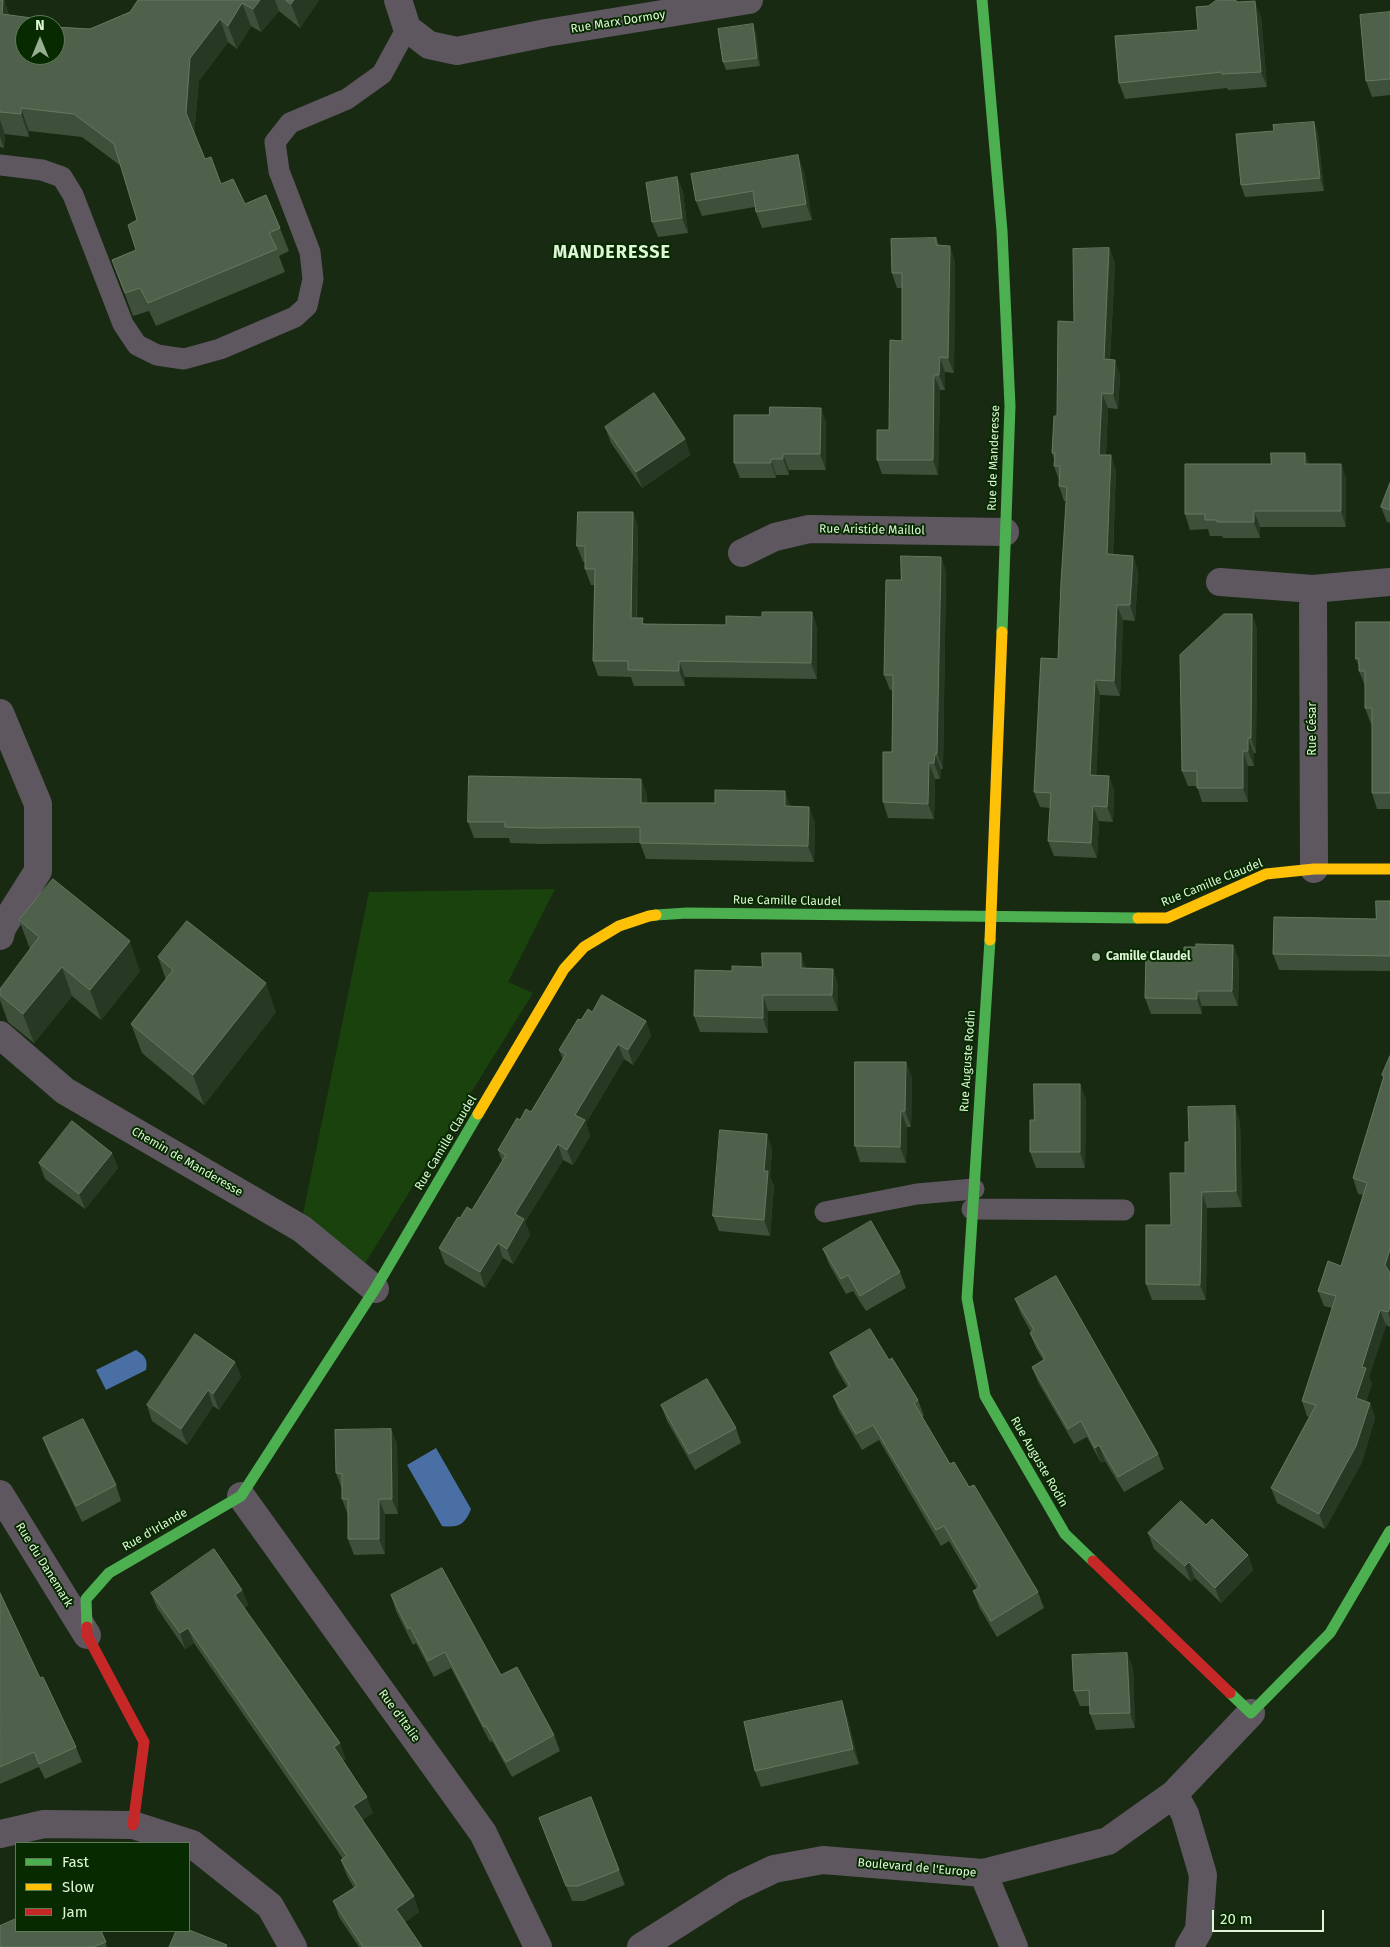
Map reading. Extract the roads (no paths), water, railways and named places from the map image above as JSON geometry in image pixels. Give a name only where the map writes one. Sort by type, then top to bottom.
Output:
[{"type":"street","points":[[398,0],[407,28]]},
{"type":"street","name":"Rue Marx Dormoy","points":[[407,28],[429,45],[457,51],[546,33],[749,0]]},
{"type":"street","name":"Rue de Manderesse","points":[[982,0],[1002,231],[1010,396],[991,917]]},
{"type":"street","name":"Rue Aristide Maillol","points":[[742,553],[774,537],[809,529],[1006,532]]},
{"type":"street","points":[[1220,582],[1313,589],[1390,582]]},
{"type":"street","name":"Rue César","points":[[1313,589],[1314,869]]},
{"type":"street","points":[[0,714],[38,804],[38,871],[2,928],[0,936]]},
{"type":"street","name":"Rue Camille Claudel","points":[[375,1289],[564,970],[584,947],[619,926],[649,916],[687,913],[1167,918],[1266,874],[1314,869],[1390,869]]},
{"type":"street","name":"Rue Auguste Rodin","points":[[991,917],[967,1298],[985,1396],[1065,1534],[1251,1713]]},
{"type":"street","name":"Chemin de Manderesse","points":[[0,1035],[65,1091],[302,1229],[375,1289]]},
{"type":"street","name":"Rue d'Irlande","points":[[133,1825],[144,1742],[87,1635],[86,1599],[109,1573],[241,1496],[375,1289]]},
{"type":"street","name":"Rue du Danemark","points":[[0,1494],[87,1635]]},
{"type":"street","name":"Rue d'Italie","points":[[241,1496],[482,1833],[538,1947]]},
{"type":"street","points":[[1251,1713],[1330,1633],[1390,1531]]},
{"type":"street","name":"Boulevard de l'Europe","points":[[641,1947],[734,1888],[774,1869],[823,1860],[983,1873],[1108,1841],[1174,1794],[1251,1713]]},
{"type":"street","points":[[1174,1794],[1186,1814],[1203,1875],[1199,1930],[1189,1947]]},
{"type":"street","points":[[0,1834],[44,1824],[133,1825],[186,1842]]},
{"type":"street","points":[[190,1843],[270,1906],[293,1947]]},
{"type":"street","points":[[983,1873],[1014,1947]]},
{"type":"lane","points":[[0,166],[42,170],[62,177],[73,195],[123,324],[137,346],[158,355],[184,358],[220,349],[295,317],[307,306],[313,279],[310,252],[280,171],[275,142],[290,123],[348,99],[382,74],[407,28]]},
{"type":"lane","points":[[825,1212],[918,1194],[1124,1210]]},
{"type":"water","points":[[136,1350],[145,1358],[147,1363],[146,1370],[106,1390],[96,1370]]},
{"type":"water","points":[[436,1448],[471,1509],[466,1519],[457,1526],[442,1526],[407,1465]]},
{"type":"place","name":"Camille Claudel","points":[[1096,957]]},
{"type":"district","name":"MANDERESSE","points":[[612,253]]}]
